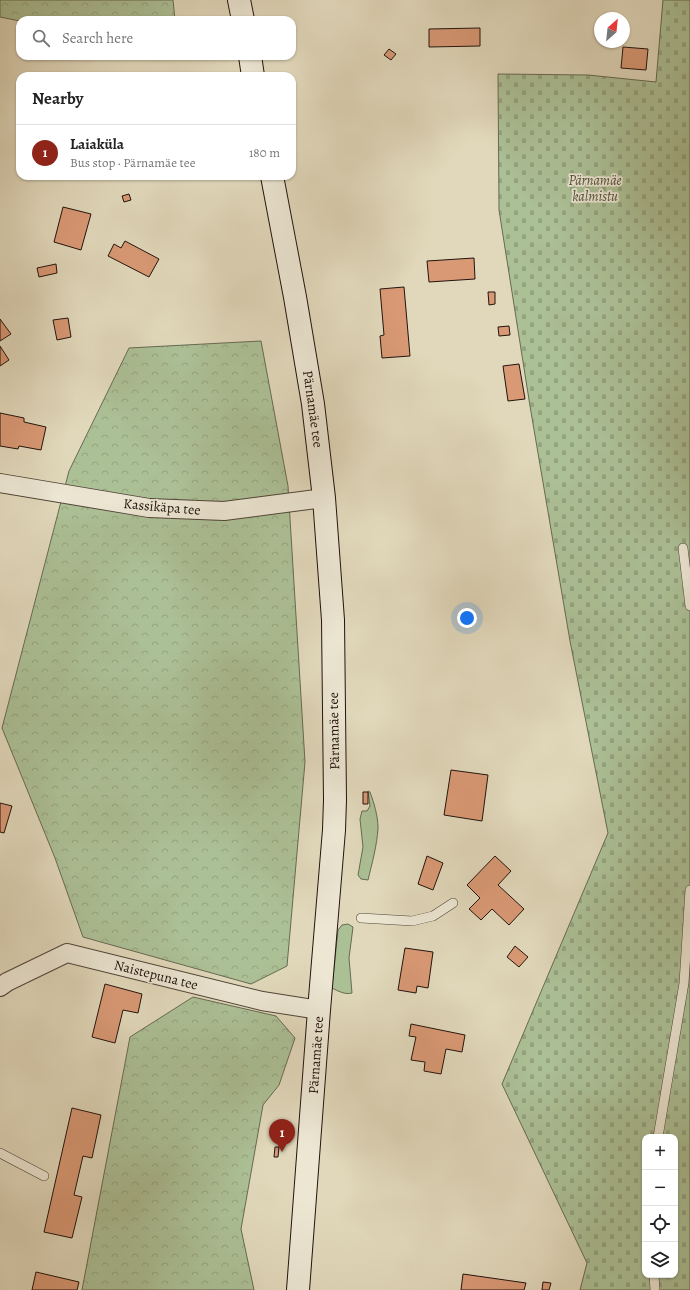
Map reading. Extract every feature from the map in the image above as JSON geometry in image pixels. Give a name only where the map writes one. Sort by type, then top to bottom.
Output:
[{"type":"main road","points":[[239,0],[242,16]]},
{"type":"main road","points":[[251,60],[252,72]]},
{"type":"main road","name":"Pärnamäe tee","points":[[273,180],[295,297],[313,404],[324,498],[333,620],[335,800],[330,889],[319,1010],[298,1290]]},
{"type":"street","name":"Kassikäpa tee","points":[[0,483],[149,508],[224,511],[324,498]]},
{"type":"street","name":"Naistepuna tee","points":[[0,987],[7,982],[67,953],[262,1001],[319,1010]]},
{"type":"lane","points":[[683,548],[690,606]]},
{"type":"lane","points":[[659,1134],[684,983],[690,890]]},
{"type":"lane","points":[[361,918],[412,921],[433,916],[453,903]]},
{"type":"lane","points":[[0,1153],[44,1176]]},
{"type":"lane","points":[[654,1278],[654,1290]]},
{"type":"green space","points":[[0,0],[173,0],[175,16],[16,16],[16,20],[0,17]]},
{"type":"green space","name":"Pärnamäe kalmistu","points":[[663,0],[690,0],[690,1290],[580,1290],[587,1263],[502,1084],[608,833],[570,641],[530,406],[499,210],[498,74],[588,75],[656,82]]},
{"type":"green space","points":[[261,341],[288,486],[305,762],[287,966],[251,984],[83,937],[55,858],[2,728],[69,471],[129,348]]},
{"type":"green space","points":[[368,791],[370,792],[374,805],[378,828],[368,880],[361,879],[358,875],[363,847],[360,819],[362,811],[367,811],[370,806]]},
{"type":"green space","points":[[348,924],[353,927],[349,958],[352,993],[342,992],[332,988],[338,930],[342,925]]},
{"type":"green space","points":[[193,997],[276,1016],[295,1038],[279,1085],[263,1105],[241,1229],[254,1290],[82,1290],[130,1037]]},
{"type":"building","points":[[480,28],[480,46],[429,47],[429,29]]},
{"type":"building","points":[[623,48],[648,49],[646,70],[621,68]]},
{"type":"building","points":[[389,49],[396,54],[391,60],[384,55]]},
{"type":"building","points":[[129,194],[131,200],[124,202],[122,196]]},
{"type":"building","points":[[63,207],[91,214],[81,250],[54,242]]},
{"type":"building","points":[[125,241],[159,259],[149,277],[108,256],[114,244],[121,248]]},
{"type":"building","points":[[474,258],[475,279],[429,282],[427,261]]},
{"type":"building","points":[[56,264],[57,273],[39,277],[37,268]]},
{"type":"building","points":[[404,287],[410,356],[382,358],[380,336],[384,335],[380,289]]},
{"type":"building","points":[[488,292],[495,292],[495,304],[489,305]]},
{"type":"building","points":[[68,318],[71,337],[57,340],[53,320]]},
{"type":"building","points":[[0,319],[11,334],[0,341]]},
{"type":"building","points":[[509,326],[510,335],[499,336],[498,327]]},
{"type":"building","points":[[0,346],[9,360],[0,366]]},
{"type":"building","points":[[519,364],[525,399],[508,401],[503,366]]},
{"type":"building","points":[[0,413],[24,418],[24,422],[46,427],[41,450],[19,446],[18,449],[0,446]]},
{"type":"building","points":[[451,770],[488,775],[482,821],[444,815]]},
{"type":"building","points":[[363,792],[368,792],[368,804],[363,804]]},
{"type":"building","points":[[0,803],[12,806],[4,833],[0,832]]},
{"type":"building","points":[[427,856],[443,863],[433,890],[418,884]]},
{"type":"building","points":[[495,856],[511,871],[498,885],[524,909],[509,925],[492,909],[481,920],[469,909],[480,898],[467,885]]},
{"type":"building","points":[[515,946],[528,957],[519,967],[507,957]]},
{"type":"building","points":[[405,948],[433,952],[428,988],[417,986],[416,993],[398,990]]},
{"type":"building","points":[[105,984],[142,994],[138,1013],[123,1010],[115,1043],[92,1037]]},
{"type":"building","points":[[411,1024],[465,1035],[462,1052],[446,1049],[441,1074],[424,1071],[425,1062],[411,1060],[416,1037],[409,1036]]},
{"type":"building","points":[[72,1108],[101,1115],[92,1158],[83,1156],[74,1195],[82,1197],[72,1238],[44,1232]]},
{"type":"building","points":[[275,1147],[279,1147],[278,1157],[274,1157]]},
{"type":"building","points":[[36,1272],[79,1282],[77,1290],[32,1290]]},
{"type":"building","points":[[463,1274],[526,1283],[524,1290],[461,1290]]},
{"type":"building","points":[[543,1282],[551,1283],[549,1290],[542,1290]]},
{"type":"place","name":"Laiaküla","points":[[282,1152]]}]
